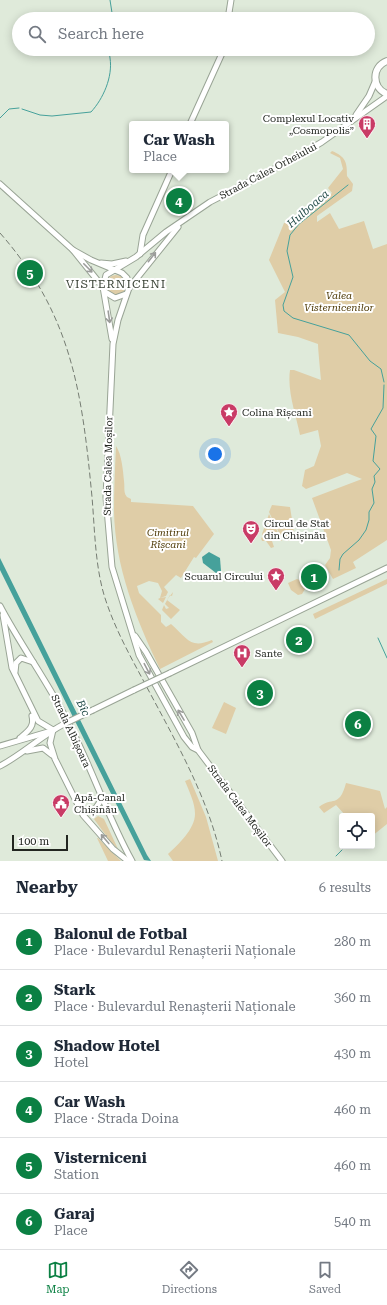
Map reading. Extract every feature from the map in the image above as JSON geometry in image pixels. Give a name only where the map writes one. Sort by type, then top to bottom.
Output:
[{"type":"highway","points":[[387,62],[377,68],[375,82],[387,95]]},
{"type":"main road","points":[[229,12],[231,0]]},
{"type":"main road","points":[[191,121],[221,56]]},
{"type":"main road","name":"Strada Calea Orheiului","points":[[353,119],[367,99],[375,82]]},
{"type":"main road","name":"Strada Calea Orheiului","points":[[115,270],[140,254],[217,198],[322,142],[387,95]]},
{"type":"main road","points":[[140,254],[143,235],[171,173]]},
{"type":"main road","points":[[0,184],[73,250],[104,289],[107,295],[115,298],[127,291]]},
{"type":"main road","name":"Strada Calea Orheiului","points":[[127,291],[156,252],[182,222]]},
{"type":"main road","points":[[73,250],[115,270],[127,278],[127,291],[118,320],[113,344]]},
{"type":"main road","points":[[96,262],[112,264],[131,260]]},
{"type":"main road","points":[[113,344],[104,289],[106,275],[115,270]]},
{"type":"main road","name":"Strada Calea Moșilor","points":[[113,344],[108,443],[107,513],[112,567],[122,604],[133,633],[139,655],[184,737],[192,747],[198,750]]},
{"type":"main road","points":[[0,746],[52,730],[387,568]]},
{"type":"main road","points":[[1,608],[14,673],[32,711],[40,723],[52,730]]},
{"type":"main road","name":"Strada Albișoara","points":[[1,608],[54,695],[75,734],[101,800],[132,861]]},
{"type":"main road","name":"Strada Calea Moșilor","points":[[133,633],[146,652],[192,733],[198,750],[282,861]]},
{"type":"main road","points":[[14,673],[17,660],[25,658],[33,662]]},
{"type":"main road","points":[[19,739],[32,726],[34,721],[32,711]]},
{"type":"main road","points":[[0,766],[15,758],[52,730]]},
{"type":"main road","points":[[52,730],[50,743],[55,759],[83,815],[114,849],[128,861]]},
{"type":"main road","points":[[184,737],[192,733]]},
{"type":"main road","points":[[25,751],[44,749],[55,759]]},
{"type":"main road","points":[[78,806],[87,811],[94,811],[101,800]]},
{"type":"green space","name":"Valea Visternicenilor","points":[[332,151],[340,155],[345,160],[347,176],[353,184],[352,191],[317,216],[317,222],[330,213],[339,229],[364,221],[373,249],[387,244],[387,540],[353,562],[356,568],[333,579],[325,565],[330,558],[331,550],[312,498],[362,479],[347,473],[306,489],[302,486],[305,470],[314,466],[321,446],[318,430],[300,435],[291,395],[289,378],[290,370],[294,370],[321,380],[318,344],[298,337],[278,333],[275,300],[285,292],[269,260],[284,223],[294,223],[332,193],[328,188],[343,169],[340,158],[330,153]]},
{"type":"green space","points":[[116,275],[123,278],[126,285],[123,292],[116,295],[109,292],[106,285],[109,278]]},
{"type":"green space","name":"Cimitirul Rîșcani","points":[[116,446],[122,463],[125,493],[127,497],[131,499],[131,502],[193,506],[214,534],[196,558],[194,557],[181,578],[176,575],[164,587],[168,592],[166,596],[160,598],[162,591],[158,583],[149,581],[137,586],[139,593],[161,615],[161,622],[166,627],[171,624],[186,638],[194,643],[205,643],[212,640],[213,642],[160,669],[135,612],[128,592],[118,552],[114,511]]},
{"type":"green space","points":[[272,505],[290,507],[294,532],[289,541],[281,537],[269,512]]},
{"type":"green space","points":[[269,514],[282,541],[272,541],[274,547],[271,548],[266,541],[262,541],[261,538],[263,537],[262,534]]},
{"type":"green space","points":[[297,579],[302,581],[305,589],[302,594],[298,595],[291,590],[288,583]]},
{"type":"green space","points":[[387,579],[387,584],[315,619],[313,614]]},
{"type":"green space","points":[[166,597],[163,603],[158,599]]},
{"type":"green space","points":[[167,600],[180,610],[171,619],[162,610],[164,605],[166,609],[169,608],[165,604]]},
{"type":"green space","points":[[224,702],[236,708],[226,734],[212,728]]},
{"type":"green space","points":[[190,779],[206,817],[218,861],[173,861],[168,854],[189,831],[194,820],[195,814],[192,797],[185,781]]},
{"type":"green space","points":[[346,783],[380,791],[385,809],[387,807],[387,824],[375,834],[375,813],[343,813],[336,805],[324,813],[319,807],[338,799]]},
{"type":"green space","points":[[98,816],[104,819],[118,849],[110,841],[94,819]]},
{"type":"green space","points":[[98,838],[121,861],[108,861]]},
{"type":"water","points":[[209,552],[220,558],[221,571],[216,573],[203,563],[202,557]]},
{"type":"water","points":[[0,558],[151,861],[144,860],[0,570]]},
{"type":"waterway","points":[[110,0],[112,12]]},
{"type":"waterway","points":[[22,109],[40,115],[52,116],[91,112],[99,101],[106,87],[111,65],[110,56]]},
{"type":"waterway","points":[[0,118],[9,109],[19,108]]},
{"type":"waterway","name":"Hulboaca","points":[[348,185],[299,224],[290,235],[287,251],[293,277],[283,305],[284,311],[293,318],[349,335],[370,361],[381,369],[384,382]]},
{"type":"waterway","name":"Hulboaca","points":[[339,570],[340,559],[343,554],[359,540],[366,530],[369,520],[369,512],[374,503],[372,489],[375,482],[374,476],[380,469],[373,461],[376,436],[371,429],[383,408],[384,385]]},
{"type":"waterway","name":"Hulboaca","points":[[378,638],[387,658]]},
{"type":"waterway","name":"Hulboaca","points":[[336,856],[342,850]]},
{"type":"railway","points":[[0,233],[24,264],[43,294],[58,325],[69,356],[84,423],[96,551],[103,591],[123,642],[177,744],[199,790],[216,837],[222,861]]},
{"type":"place","name":"Complexul Locativ „Cosmopolis”","points":[[367,139]]},
{"type":"place","name":"Car Wash","points":[[179,201]]},
{"type":"place","name":"Visterniceni","points":[[30,273]]},
{"type":"place","name":"Colina Rîșcani","points":[[229,427]]},
{"type":"place","name":"Circul de Stat din Chișinău","points":[[251,544]]},
{"type":"place","name":"Balonul de Fotbal","points":[[314,577]]},
{"type":"place","name":"Scuarul Circului","points":[[276,591]]},
{"type":"place","name":"Stark","points":[[299,640]]},
{"type":"place","name":"Sante","points":[[242,668]]},
{"type":"place","name":"Shadow Hotel","points":[[260,693]]},
{"type":"place","name":"Garaj","points":[[358,724]]},
{"type":"place","name":"Apă-Canal Chișinău","points":[[61,818]]},
{"type":"district","name":"VISTERNICENI","points":[[116,284]]},
{"type":"water label","name":"Bîc","points":[[83,708]]}]
